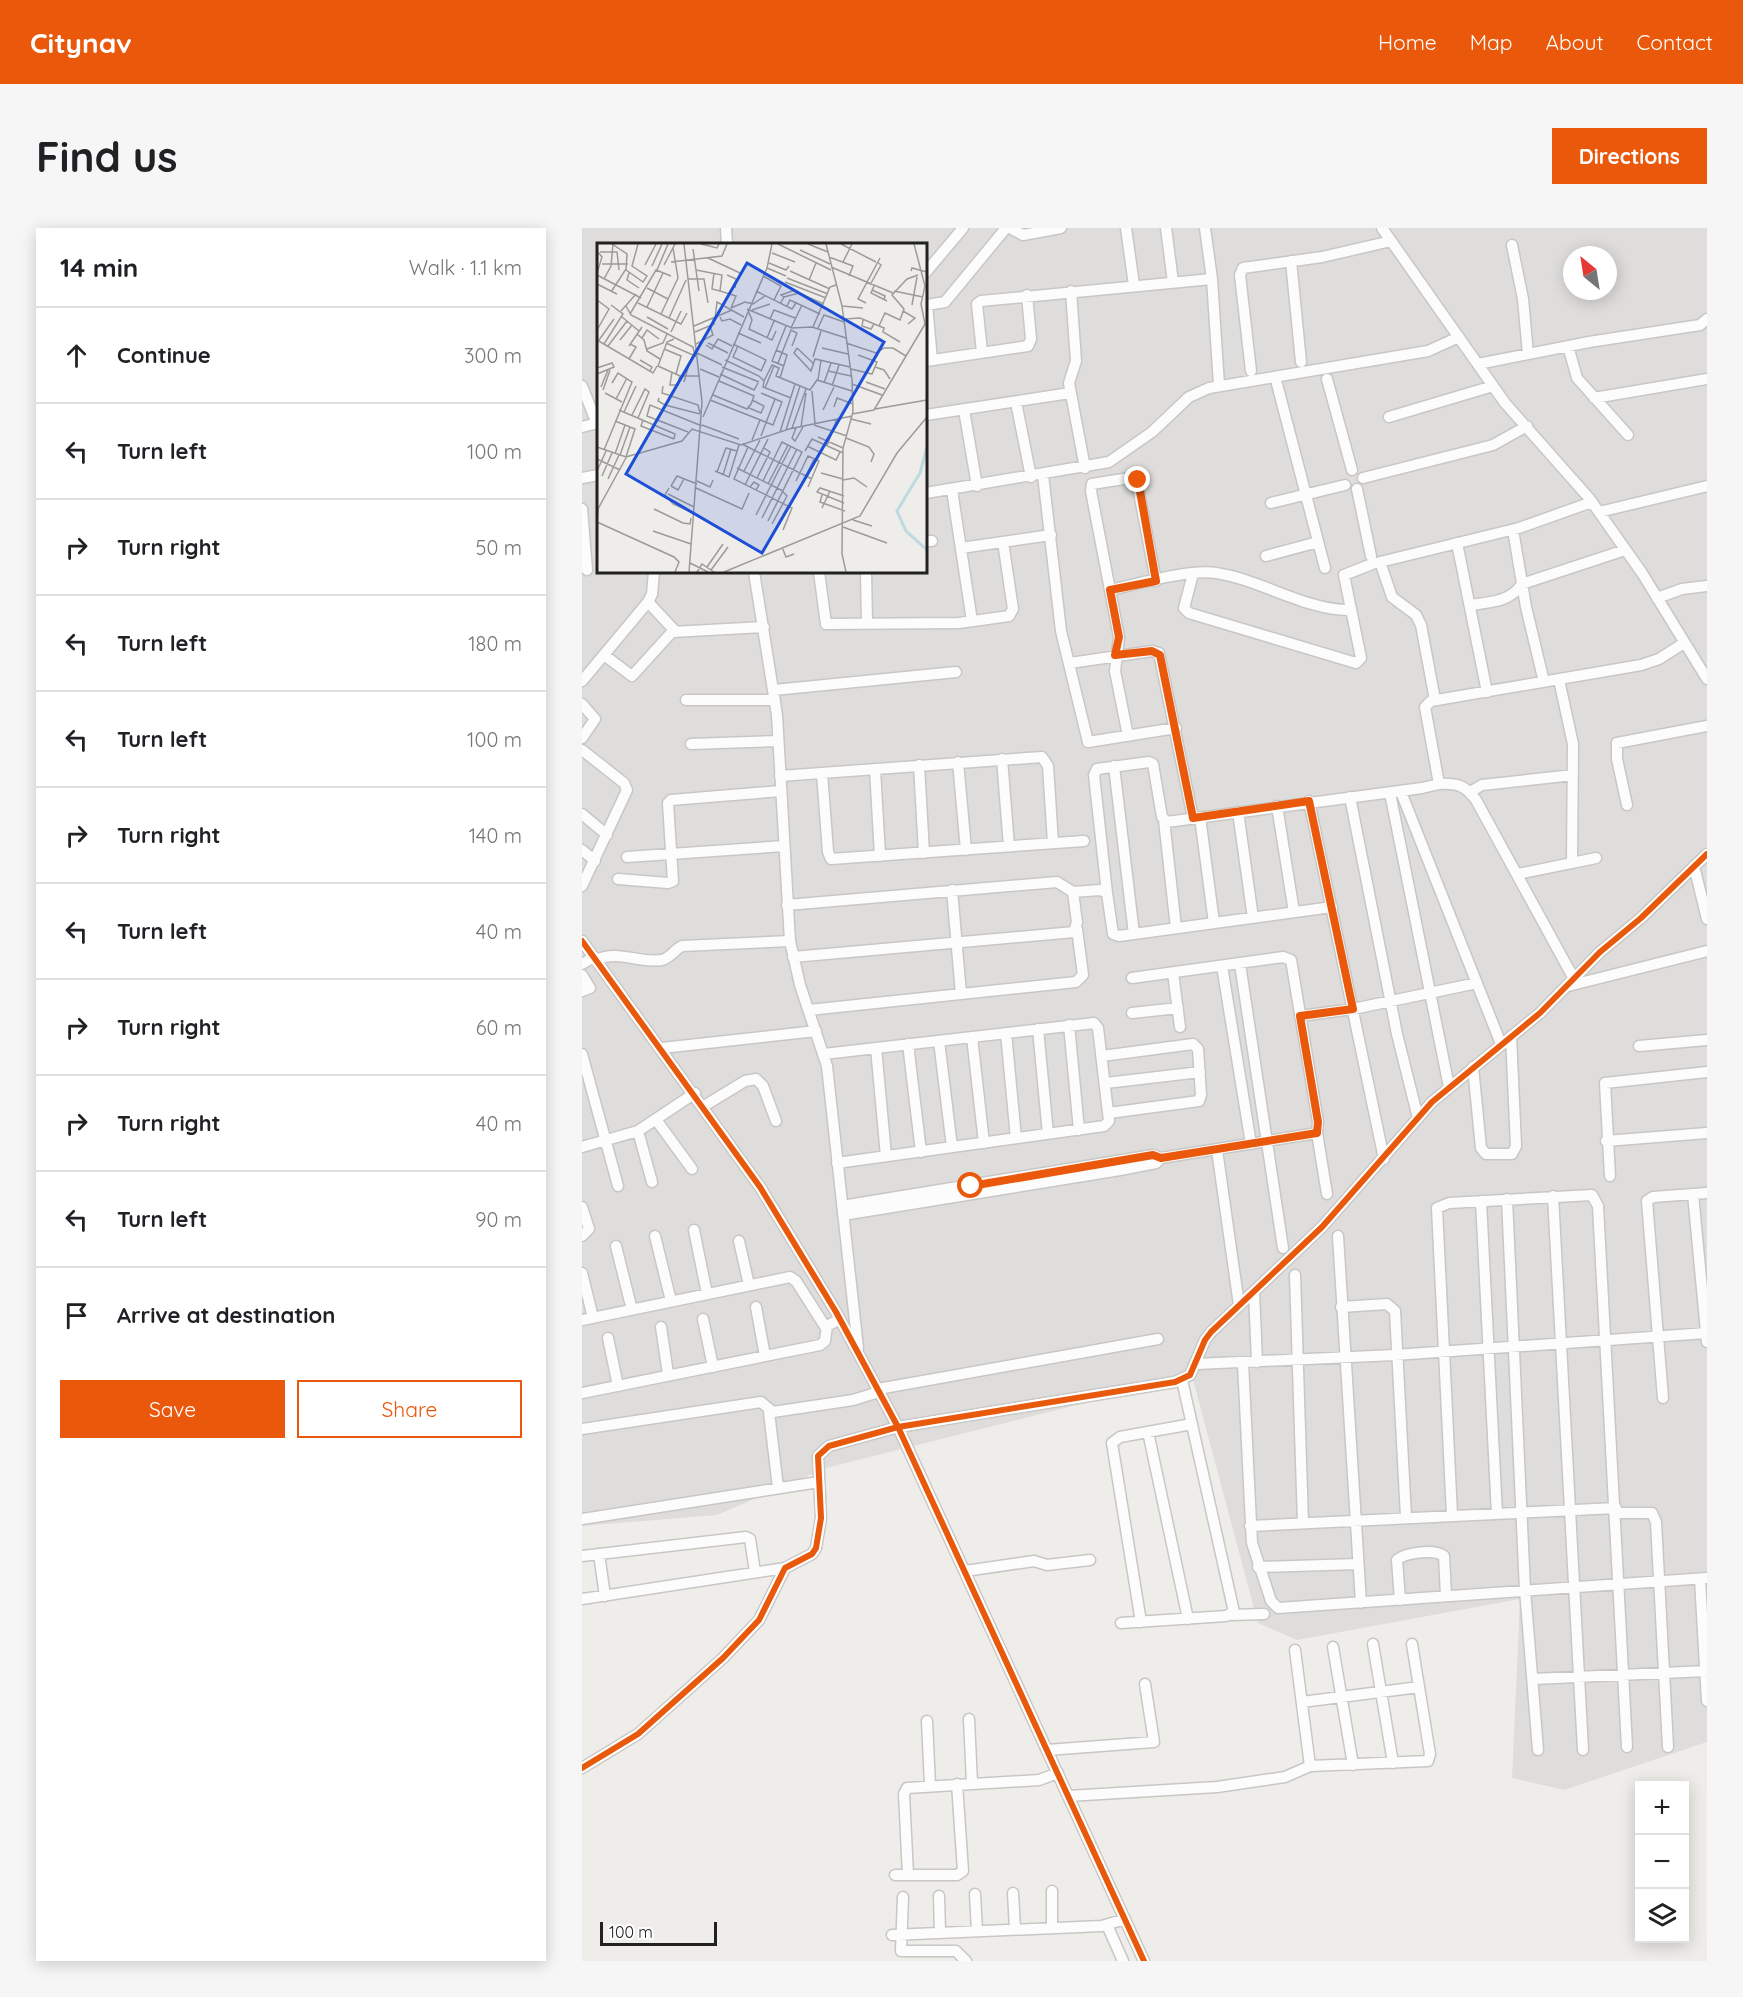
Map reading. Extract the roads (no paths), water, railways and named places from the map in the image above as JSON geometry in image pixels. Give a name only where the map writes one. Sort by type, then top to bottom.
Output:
[{"type":"street","points":[[726,228],[727,243]]},
{"type":"street","points":[[927,271],[963,228]]},
{"type":"street","points":[[927,305],[941,304],[948,300],[1008,228],[1023,235],[1061,228]]},
{"type":"street","points":[[1126,228],[1134,285]]},
{"type":"street","points":[[1166,228],[1173,282]]},
{"type":"street","points":[[1205,228],[1212,279],[1219,385]]},
{"type":"street","points":[[1382,228],[1493,386],[1592,502],[1657,598],[1707,679]]},
{"type":"street","points":[[1251,371],[1240,271],[1247,267],[1322,257],[1391,241]]},
{"type":"street","points":[[1512,245],[1523,299],[1528,354]]},
{"type":"street","points":[[1291,261],[1301,362]]},
{"type":"street","points":[[982,352],[978,302],[1027,295],[1212,279]]},
{"type":"street","points":[[1071,291],[1076,361],[1070,378],[1070,393],[1085,468]]},
{"type":"street","points":[[927,324],[929,361],[1028,346],[1031,339],[1027,295]]},
{"type":"street","points":[[1478,364],[1568,346],[1700,325],[1707,319]]},
{"type":"street","points":[[927,493],[1104,463],[1152,432],[1189,397],[1219,385],[1428,351],[1459,337]]},
{"type":"street","points":[[1568,346],[1577,378],[1628,435]]},
{"type":"street","points":[[1327,379],[1352,470]]},
{"type":"street","points":[[1594,398],[1707,379]]},
{"type":"street","points":[[1277,384],[1325,568]]},
{"type":"street","points":[[582,386],[597,422]]},
{"type":"street","points":[[1389,417],[1493,386]]},
{"type":"street","points":[[927,415],[1070,393]]},
{"type":"street","points":[[1016,402],[1031,477]]},
{"type":"street","points":[[964,410],[977,486]]},
{"type":"street","points":[[582,427],[597,424]]},
{"type":"street","points":[[1435,700],[1421,625],[1416,615],[1392,597],[1376,559],[1357,489],[1363,478],[1493,445],[1527,426]]},
{"type":"street","points":[[1104,463],[1107,481]]},
{"type":"street","points":[[1357,489],[1350,489],[1345,485],[1344,476],[1352,470],[1358,471],[1363,478]]},
{"type":"street","points":[[582,478],[597,475]]},
{"type":"street","points":[[1042,475],[1051,535],[1058,609],[1088,742],[1176,728]]},
{"type":"street","points":[[1128,736],[1115,671],[1115,655],[1119,637],[1092,484],[1134,476],[1138,480],[1156,581]]},
{"type":"street","points":[[1271,502],[1345,485]]},
{"type":"street","points":[[1599,512],[1707,486]]},
{"type":"street","points":[[952,490],[972,621]]},
{"type":"street","points":[[1193,574],[1184,608],[1189,614],[1356,663],[1361,658],[1343,576],[1376,559],[1513,530],[1592,502]]},
{"type":"street","points":[[582,509],[584,570]]},
{"type":"street","points":[[1513,530],[1522,584],[1545,682]]},
{"type":"street","points":[[961,548],[1051,535]]},
{"type":"street","points":[[819,573],[826,624],[972,621],[1009,616],[1013,613],[1003,542]]},
{"type":"street","points":[[1266,556],[1318,542]]},
{"type":"street","points":[[1457,543],[1487,692]]},
{"type":"street","points":[[1470,605],[1507,599],[1516,593],[1522,584],[1625,550]]},
{"type":"street","points":[[1110,590],[1215,572],[1329,608],[1350,610]]},
{"type":"street","points":[[582,681],[648,602],[652,594],[654,573]]},
{"type":"street","points":[[754,573],[775,695],[790,941],[808,1010],[824,1054],[859,1353],[890,1429],[965,1571],[1047,1750],[1052,1776],[1068,1796],[1116,1922],[1123,1961]]},
{"type":"street","points":[[866,573],[867,623]]},
{"type":"street","points":[[1657,598],[1682,589],[1707,586]]},
{"type":"street","points":[[648,602],[676,632]]},
{"type":"street","points":[[604,655],[632,676],[669,634],[764,627]]},
{"type":"street","points":[[1439,784],[1425,707],[1435,700],[1641,666],[1659,659],[1684,643]]},
{"type":"street","points":[[1071,663],[1115,655],[1152,651],[1159,653],[1196,818],[1214,923]]},
{"type":"street","points":[[686,700],[775,695],[956,672]]},
{"type":"street","points":[[1559,680],[1573,744],[1572,863]]},
{"type":"street","points":[[582,704],[595,719],[582,738]]},
{"type":"street","points":[[1627,805],[1617,759],[1617,743],[1707,726]]},
{"type":"street","points":[[691,744],[778,741]]},
{"type":"street","points":[[582,750],[627,786],[608,835],[582,886]]},
{"type":"street","points":[[780,776],[1036,756],[1046,760],[1053,843]]},
{"type":"street","points":[[1002,759],[1009,846]]},
{"type":"street","points":[[958,762],[966,850]]},
{"type":"street","points":[[1176,928],[1164,820],[1153,764],[1149,762],[1097,769],[1094,775],[1113,934],[1119,936],[1332,907]]},
{"type":"street","points":[[919,765],[924,853]]},
{"type":"street","points":[[1114,766],[1134,934]]},
{"type":"street","points":[[875,769],[880,856]]},
{"type":"street","points":[[822,773],[828,852],[831,859],[1084,840]]},
{"type":"street","points":[[1470,792],[1482,785],[1573,775]]},
{"type":"street","points":[[1164,820],[1196,818],[1309,801],[1395,793],[1439,784],[1457,783],[1470,792],[1518,874],[1571,982]]},
{"type":"street","points":[[618,879],[671,883],[673,854],[668,804],[670,800],[781,791]]},
{"type":"street","points":[[1395,793],[1501,1044]]},
{"type":"street","points":[[1395,793],[1449,1087]]},
{"type":"street","points":[[1350,797],[1391,1000],[1418,1118]]},
{"type":"street","points":[[1309,801],[1384,1159]]},
{"type":"street","points":[[1277,806],[1293,912]]},
{"type":"street","points":[[1238,812],[1253,918]]},
{"type":"street","points":[[582,814],[608,835]]},
{"type":"street","points":[[627,857],[784,846]]},
{"type":"street","points":[[582,850],[595,861]]},
{"type":"street","points":[[582,1599],[785,1568],[812,1554],[816,1548],[821,1518],[817,1463],[822,1450],[829,1446],[890,1429],[1182,1380],[1190,1375],[1205,1340],[1322,1227],[1418,1118],[1449,1087],[1540,1013],[1600,951],[1641,918],[1707,854]]},
{"type":"street","points":[[1518,874],[1596,858]]},
{"type":"street","points":[[1694,866],[1707,919]]},
{"type":"street","points":[[788,905],[1050,882],[1057,882],[1073,892],[1100,890],[1107,893]]},
{"type":"street","points":[[952,890],[961,994]]},
{"type":"street","points":[[808,1010],[1080,980],[1083,975],[1073,892]]},
{"type":"street","points":[[793,957],[1069,933],[1077,929]]},
{"type":"street","points":[[582,941],[590,960],[662,1048],[690,1097],[704,1106],[784,1221],[833,1321]]},
{"type":"street","points":[[590,960],[610,956],[660,960],[669,957],[682,946],[790,941]]},
{"type":"street","points":[[1571,982],[1707,951]]},
{"type":"street","points":[[1132,978],[1283,957],[1291,960],[1318,1122],[1317,1133],[1327,1194]]},
{"type":"street","points":[[1240,964],[1283,1248]]},
{"type":"street","points":[[1222,966],[1251,1144]]},
{"type":"street","points":[[1173,973],[1180,1027]]},
{"type":"street","points":[[582,975],[590,986],[588,990],[582,991]]},
{"type":"street","points":[[1300,1016],[1353,1009],[1477,983]]},
{"type":"street","points":[[1132,1013],[1178,1008]]},
{"type":"street","points":[[824,1054],[1090,1023],[1097,1025],[1106,1083],[1108,1124],[1079,1130],[837,1163]]},
{"type":"street","points":[[1069,1025],[1079,1130]]},
{"type":"street","points":[[1038,1029],[1048,1134]]},
{"type":"street","points":[[662,1048],[816,1030]]},
{"type":"street","points":[[1006,1033],[1016,1138]]},
{"type":"street","points":[[1473,1067],[1481,1148],[1486,1154],[1512,1155],[1516,1146],[1511,1036]]},
{"type":"street","points":[[972,1037],[984,1143]]},
{"type":"street","points":[[1639,1046],[1707,1040]]},
{"type":"street","points":[[939,1041],[952,1147]]},
{"type":"street","points":[[908,1044],[921,1152]]},
{"type":"street","points":[[1102,1056],[1196,1044],[1200,1072],[1202,1095],[1199,1101],[1109,1113]]},
{"type":"street","points":[[876,1048],[886,1156]]},
{"type":"street","points":[[582,1054],[608,1141],[618,1186]]},
{"type":"street","points":[[1106,1083],[1200,1072]]},
{"type":"street","points":[[1610,1176],[1606,1141],[1605,1083],[1707,1072]]},
{"type":"street","points":[[704,1106],[745,1082],[756,1079],[760,1081],[776,1121]]},
{"type":"street","points":[[582,1147],[638,1131],[657,1121],[690,1097]]},
{"type":"street","points":[[657,1121],[692,1169]]},
{"type":"street","points":[[638,1131],[652,1182]]},
{"type":"street","points":[[843,1211],[1021,1181],[1156,1162],[1161,1158],[1317,1133]]},
{"type":"street","points":[[1606,1141],[1707,1133]]},
{"type":"street","points":[[1217,1150],[1239,1305]]},
{"type":"street","points":[[1663,1398],[1647,1201],[1653,1197],[1707,1193]]},
{"type":"street","points":[[1452,1515],[1437,1208],[1443,1203],[1587,1194],[1596,1199],[1628,1747]]},
{"type":"street","points":[[1693,1194],[1707,1342]]},
{"type":"street","points":[[1553,1196],[1583,1750]]},
{"type":"street","points":[[1507,1199],[1525,1590],[1538,1750]]},
{"type":"street","points":[[1481,1201],[1497,1514]]},
{"type":"street","points":[[582,1207],[589,1228],[582,1236]]},
{"type":"street","points":[[694,1230],[707,1294]]},
{"type":"street","points":[[655,1236],[671,1302]]},
{"type":"street","points":[[1338,1236],[1354,1521],[1361,1603]]},
{"type":"street","points":[[739,1240],[749,1285]]},
{"type":"street","points":[[616,1246],[632,1310]]},
{"type":"street","points":[[582,1273],[587,1319],[784,1278],[793,1279],[833,1321],[859,1353]]},
{"type":"street","points":[[1295,1275],[1303,1523]]},
{"type":"street","points":[[1254,1292],[1257,1362]]},
{"type":"street","points":[[1341,1307],[1391,1305],[1395,1311],[1395,1355],[1406,1517]]},
{"type":"street","points":[[756,1306],[765,1356]]},
{"type":"street","points":[[582,1392],[824,1344],[833,1321],[853,1306]]},
{"type":"street","points":[[703,1319],[713,1366]]},
{"type":"street","points":[[660,1327],[668,1374]]},
{"type":"street","points":[[1196,1364],[1395,1355],[1707,1333]]},
{"type":"street","points":[[608,1338],[618,1386]]},
{"type":"street","points":[[769,1412],[1158,1339]]},
{"type":"street","points":[[1243,1362],[1250,1526],[1258,1567],[1271,1601],[1278,1608],[1703,1578],[1707,1701]]},
{"type":"street","points":[[1182,1380],[1234,1608],[1232,1615]]},
{"type":"street","points":[[582,1429],[760,1402],[769,1412],[778,1488]]},
{"type":"street","points":[[1141,1622],[1112,1443],[1120,1437],[1191,1424]]},
{"type":"street","points":[[1148,1432],[1188,1619]]},
{"type":"street","points":[[582,1519],[819,1482]]},
{"type":"street","points":[[1250,1526],[1569,1510],[1646,1512],[1655,1516],[1668,1747]]},
{"type":"street","points":[[582,1556],[746,1537],[750,1539],[755,1572]]},
{"type":"street","points":[[1400,1600],[1397,1560],[1401,1556],[1426,1553],[1441,1553],[1444,1556],[1446,1596]]},
{"type":"street","points":[[599,1554],[605,1596]]},
{"type":"street","points":[[965,1571],[1034,1561],[1047,1565],[1090,1560]]},
{"type":"street","points":[[1258,1567],[1358,1564]]},
{"type":"street","points":[[582,1768],[638,1734],[723,1658],[759,1620],[785,1568]]},
{"type":"street","points":[[1121,1623],[1264,1614]]},
{"type":"street","points":[[1373,1644],[1393,1763]]},
{"type":"street","points":[[1068,1796],[1217,1787],[1285,1778],[1310,1766],[1428,1761],[1431,1758],[1412,1644]]},
{"type":"street","points":[[1333,1647],[1353,1765]]},
{"type":"street","points":[[1295,1650],[1310,1766]]},
{"type":"street","points":[[1533,1679],[1706,1671]]},
{"type":"street","points":[[1047,1750],[1154,1742],[1155,1736],[1145,1684]]},
{"type":"street","points":[[1302,1702],[1419,1687]]},
{"type":"street","points":[[969,1719],[972,1783]]},
{"type":"street","points":[[927,1720],[930,1785]]},
{"type":"street","points":[[908,1875],[904,1794],[910,1786],[1052,1776]]},
{"type":"street","points":[[895,1875],[957,1875],[963,1870],[957,1784]]},
{"type":"street","points":[[1052,1891],[1052,1928]]},
{"type":"street","points":[[1013,1893],[1015,1929]]},
{"type":"street","points":[[975,1894],[977,1931]]},
{"type":"street","points":[[903,1896],[897,1934],[903,1953],[956,1951],[966,1961]]},
{"type":"street","points":[[939,1896],[940,1933]]},
{"type":"street","points":[[897,1934],[1052,1928],[1116,1922]]},
{"type":"street","points":[[1116,1922],[1144,1961]]}]
